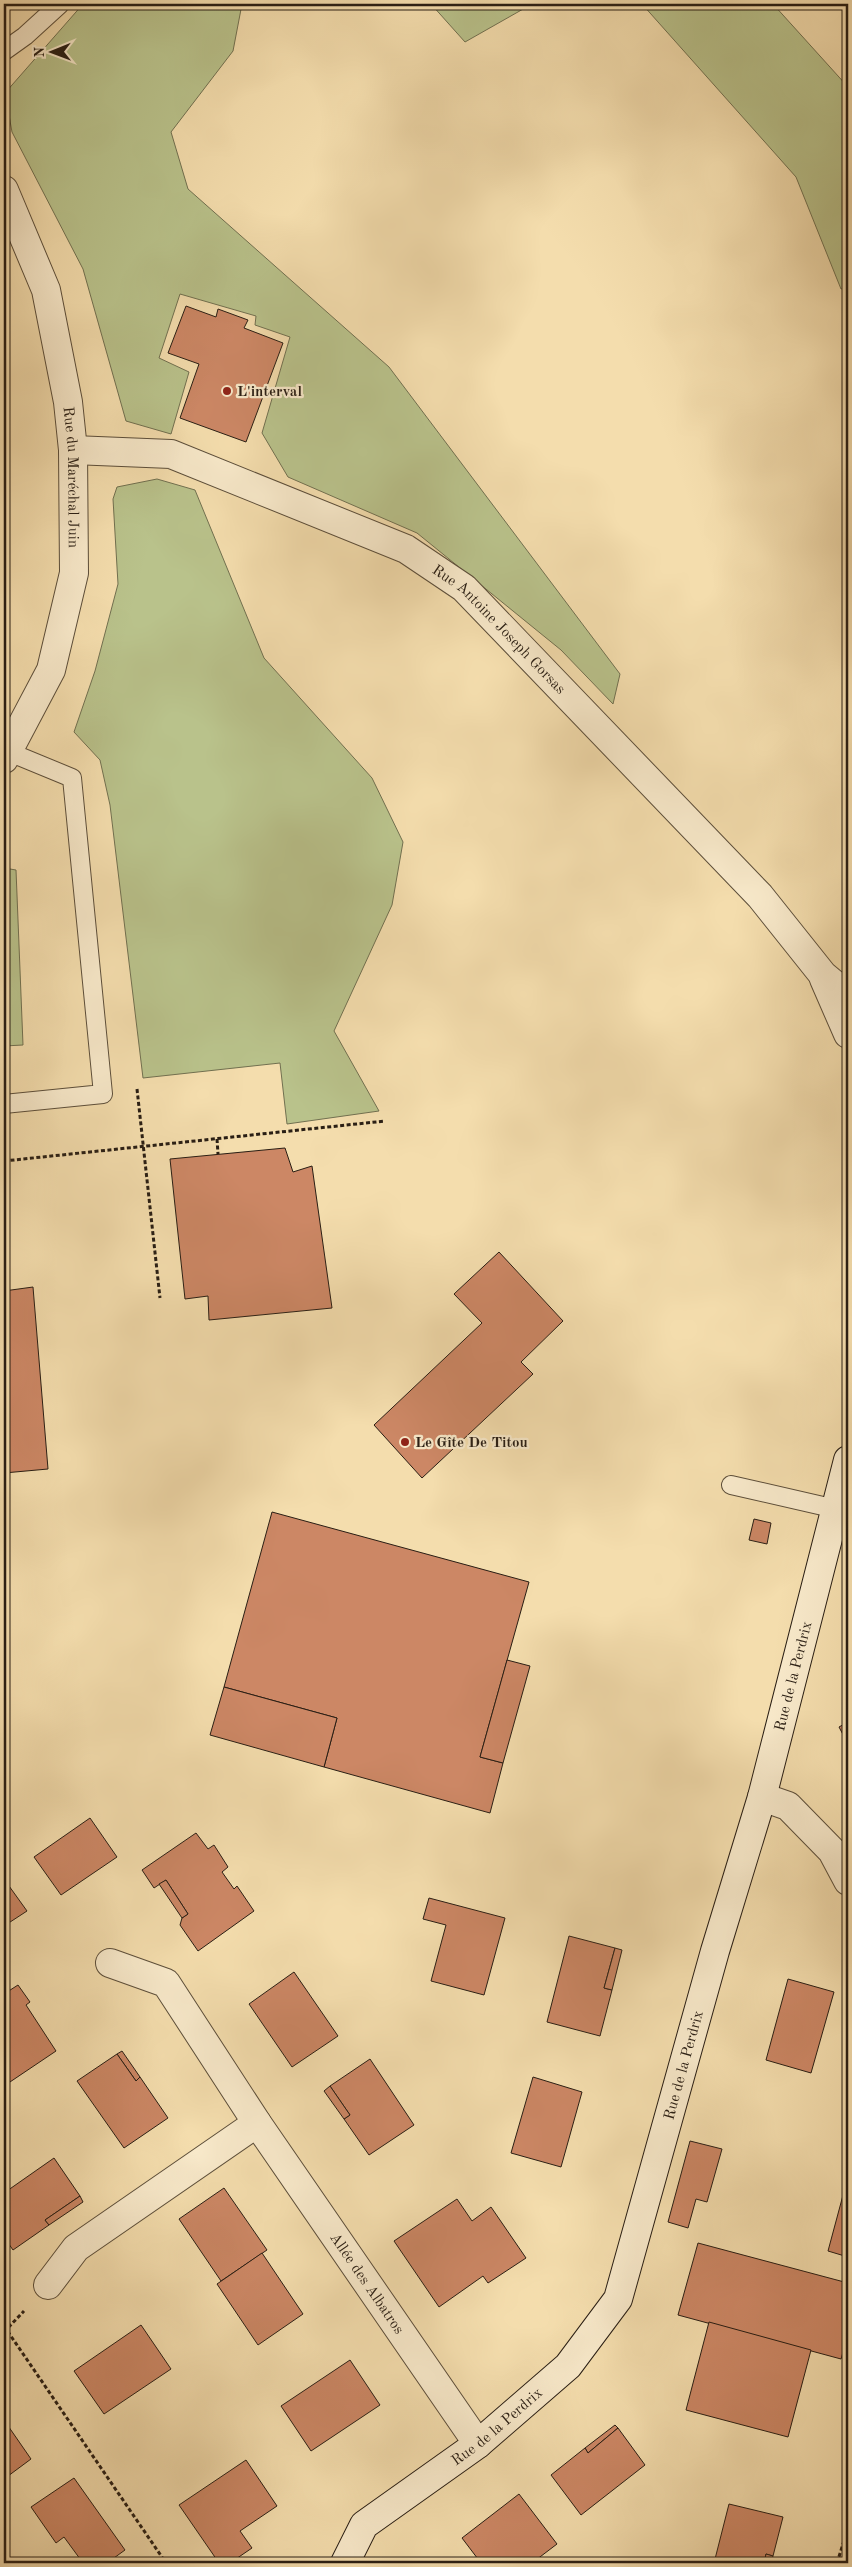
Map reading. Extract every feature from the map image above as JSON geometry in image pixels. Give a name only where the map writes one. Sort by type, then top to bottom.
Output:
[{"type":"street","name":"Rue du Maréchal Juin","points":[[4,190],[46,290],[68,402],[73,450],[74,573],[51,670],[6,756]]},
{"type":"street","name":"Rue Antoine Joseph Gorsas","points":[[73,450],[171,454],[406,549],[464,588],[760,896],[823,975],[848,996]]},
{"type":"street","name":"Rue Antoine Joseph Gorsas","points":[[823,975],[848,1034]]},
{"type":"street","name":"Rue de la Perdrix","points":[[346,2563],[364,2525],[478,2444],[568,2366],[618,2299],[842,1512],[848,1460]]},
{"type":"street","points":[[762,1797],[788,1806],[832,1851],[848,1882]]},
{"type":"street","name":"Allée des Albatros","points":[[110,1963],[166,1983],[257,2123],[478,2444]]},
{"type":"street","points":[[48,2285],[76,2248],[257,2123]]},
{"type":"lane","points":[[4,51],[25,36],[60,4]]},
{"type":"lane","points":[[4,1104],[103,1094],[72,778],[6,756]]},
{"type":"lane","points":[[731,1485],[842,1512]]},
{"type":"path","points":[[137,1089],[160,1298]]},
{"type":"path","points":[[4,1161],[143,1148],[385,1121]]},
{"type":"path","points":[[217,1139],[218,1154]]},
{"type":"path","points":[[4,2326],[166,2563]]},
{"type":"path","points":[[838,2563],[848,2528]]},
{"type":"green space","points":[[83,4],[242,4],[233,51],[171,132],[188,189],[389,367],[620,674],[613,704],[561,650],[417,533],[288,477],[262,433],[290,337],[255,325],[256,316],[180,294],[159,358],[189,372],[171,434],[126,421],[83,269],[12,132],[5,93]]},
{"type":"green space","points":[[431,4],[532,4],[465,42]]},
{"type":"green space","points":[[642,4],[773,4],[848,87],[848,287],[841,289],[796,177]]},
{"type":"green space","points":[[157,479],[195,490],[264,658],[372,778],[403,842],[392,905],[334,1031],[379,1111],[287,1124],[280,1063],[143,1078],[110,805],[100,760],[74,732],[95,671],[118,584],[113,499],[117,487]]},
{"type":"green space","points":[[4,868],[16,870],[23,1045],[4,1046]]},
{"type":"building","name":"L'interval","points":[[186,306],[216,317],[218,309],[248,320],[244,328],[283,343],[246,442],[180,418],[199,364],[168,353]]},
{"type":"building","points":[[285,1148],[293,1172],[312,1166],[332,1308],[209,1320],[208,1296],[185,1299],[170,1159]]},
{"type":"building","points":[[499,1252],[563,1321],[521,1362],[533,1374],[422,1478],[374,1425],[482,1323],[454,1294]]},
{"type":"building","points":[[33,1287],[48,1469],[4,1473],[4,1291]]},
{"type":"building","points":[[272,1512],[529,1582],[480,1757],[503,1763],[490,1813],[324,1767],[337,1718],[224,1687]]},
{"type":"building","points":[[754,1519],[771,1523],[767,1544],[749,1540]]},
{"type":"building","points":[[507,1660],[530,1666],[503,1763],[480,1757]]},
{"type":"building","points":[[224,1687],[337,1718],[324,1767],[210,1735]]},
{"type":"building","points":[[848,1722],[848,1744],[839,1727]]},
{"type":"building","points":[[90,1818],[117,1857],[61,1895],[34,1857]]},
{"type":"building","points":[[196,1833],[208,1849],[214,1845],[228,1867],[222,1872],[234,1889],[237,1886],[254,1911],[198,1951],[180,1925],[182,1918],[188,1914],[166,1880],[154,1888],[142,1870]]},
{"type":"building","points":[[4,1879],[27,1911],[4,1926]]},
{"type":"building","points":[[166,1880],[188,1914],[182,1918],[159,1884]]},
{"type":"building","points":[[429,1898],[505,1918],[484,1995],[431,1981],[446,1925],[423,1919]]},
{"type":"building","points":[[569,1936],[615,1948],[604,1988],[612,1990],[600,2036],[547,2022]]},
{"type":"building","points":[[615,1948],[622,1950],[612,1990],[604,1988]]},
{"type":"building","points":[[294,1972],[338,2036],[292,2067],[249,2004]]},
{"type":"building","points":[[788,1979],[834,1992],[811,2073],[766,2060]]},
{"type":"building","points":[[18,1985],[30,2002],[26,2005],[56,2051],[4,2086],[4,1994]]},
{"type":"building","points":[[122,2051],[140,2077],[136,2081],[117,2054]]},
{"type":"building","points":[[117,2054],[136,2081],[140,2077],[168,2118],[124,2148],[77,2081]]},
{"type":"building","points":[[370,2059],[414,2125],[369,2155],[344,2119],[350,2115],[330,2086]]},
{"type":"building","points":[[533,2077],[582,2092],[561,2167],[511,2153]]},
{"type":"building","points":[[330,2086],[350,2115],[344,2119],[324,2091]]},
{"type":"building","points":[[690,2141],[722,2149],[707,2202],[696,2199],[688,2228],[668,2222]]},
{"type":"building","points":[[54,2158],[80,2196],[45,2220],[49,2225],[13,2250],[4,2237],[4,2193]]},
{"type":"building","points":[[846,2184],[848,2185],[848,2257],[828,2251]]},
{"type":"building","points":[[224,2188],[267,2250],[221,2281],[179,2219]]},
{"type":"building","points":[[80,2196],[83,2202],[49,2225],[45,2220]]},
{"type":"building","points":[[457,2199],[472,2221],[491,2207],[526,2258],[488,2283],[483,2276],[439,2307],[394,2241]]},
{"type":"building","points":[[698,2243],[848,2283],[848,2335],[841,2359],[678,2315]]},
{"type":"building","points":[[262,2253],[303,2314],[258,2345],[217,2284]]},
{"type":"building","points":[[709,2322],[811,2350],[788,2437],[686,2410]]},
{"type":"building","points":[[141,2325],[171,2369],[104,2414],[74,2371]]},
{"type":"building","points":[[350,2360],[380,2405],[311,2451],[281,2406]]},
{"type":"building","points":[[4,2420],[31,2459],[4,2479]]},
{"type":"building","points":[[615,2425],[618,2428],[588,2453],[585,2448]]},
{"type":"building","points":[[618,2428],[645,2465],[581,2515],[551,2475],[585,2448],[588,2453]]},
{"type":"building","points":[[246,2460],[277,2506],[240,2531],[252,2548],[230,2563],[219,2563],[179,2505]]},
{"type":"building","points":[[74,2478],[125,2550],[107,2563],[83,2563],[64,2537],[56,2543],[31,2507]]},
{"type":"building","points":[[519,2494],[557,2544],[532,2563],[481,2563],[462,2538]]},
{"type":"building","points":[[729,2504],[783,2517],[773,2556],[766,2554],[764,2563],[714,2563]]},
{"type":"building","points":[[766,2554],[773,2556],[771,2563],[764,2563]]},
{"type":"place","name":"L'interval","points":[[227,391]]},
{"type":"place","name":"Le Gîte De Titou","points":[[405,1442]]}]
